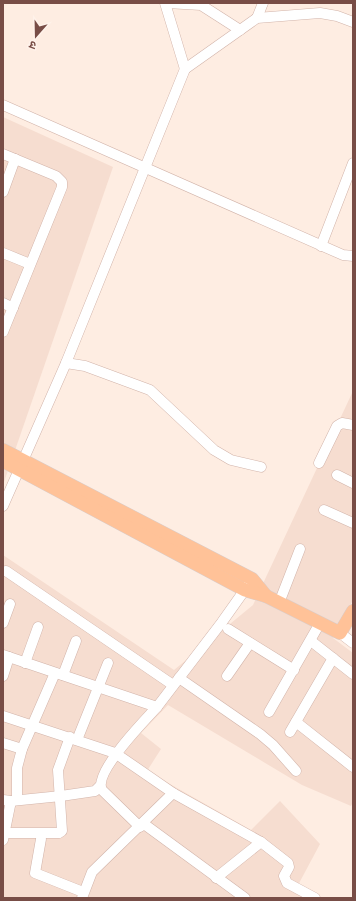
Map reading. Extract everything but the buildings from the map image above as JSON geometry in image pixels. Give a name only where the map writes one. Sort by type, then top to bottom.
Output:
[{"type":"main road","points":[[3,450],[22,466],[245,590],[266,596],[340,633],[353,611]]},
{"type":"main road","points":[[3,461],[22,466],[252,579],[266,596]]},
{"type":"street","points":[[185,69],[166,3],[201,5],[240,30]]},
{"type":"street","points":[[257,18],[263,3]]},
{"type":"street","points":[[3,506],[22,466],[66,363],[185,69],[257,18],[320,13],[337,16],[353,22]]},
{"type":"street","points":[[3,105],[321,246],[343,255],[353,256]]},
{"type":"street","points":[[3,154],[56,176],[62,182],[62,187],[30,264],[8,306],[3,332]]},
{"type":"street","points":[[3,192],[15,159]]},
{"type":"street","points":[[321,246],[353,163]]},
{"type":"street","points":[[3,252],[30,264]]},
{"type":"street","points":[[66,363],[85,366],[150,390],[214,450],[231,460],[261,467]]},
{"type":"street","points":[[319,463],[337,426],[342,422],[353,425]]},
{"type":"street","points":[[337,475],[353,483]]},
{"type":"street","points":[[324,510],[353,523]]},
{"type":"street","points":[[279,603],[300,549]]},
{"type":"street","points":[[6,571],[264,738],[273,745],[296,771]]},
{"type":"street","points":[[11,800],[61,796],[95,791],[100,786],[115,753],[157,706],[252,579]]},
{"type":"street","points":[[3,623],[10,604]]},
{"type":"street","points":[[269,712],[320,623]]},
{"type":"street","points":[[26,663],[38,627]]},
{"type":"street","points":[[228,629],[294,670]]},
{"type":"street","points":[[340,633],[353,643]]},
{"type":"street","points":[[76,641],[31,725],[22,749],[16,768],[4,837],[59,833],[62,831],[61,796],[58,770],[99,687],[108,663]]},
{"type":"street","points":[[311,641],[353,674]]},
{"type":"street","points":[[228,676],[250,643]]},
{"type":"street","points":[[3,676],[6,656],[157,706]]},
{"type":"street","points":[[290,732],[333,658]]},
{"type":"street","points":[[3,716],[74,738],[115,753],[173,793],[261,842],[288,863],[289,867],[284,876],[287,883],[315,898]]},
{"type":"street","points":[[296,722],[353,768]]},
{"type":"street","points":[[3,743],[22,749]]},
{"type":"street","points":[[100,786],[142,825],[240,897]]},
{"type":"street","points":[[42,839],[35,872],[82,895],[92,872],[126,838],[142,825],[173,793]]},
{"type":"street","points":[[216,878],[261,842]]},
{"type":"shaded area","points":[[3,117],[113,167],[3,485]]},
{"type":"shaded area","points":[[353,391],[353,600],[333,638],[353,653],[353,802],[351,806],[302,785],[168,705],[141,733],[161,749],[147,771],[251,830],[280,801],[320,844],[297,887],[319,898],[3,898],[3,555],[174,670],[253,605]]}]
